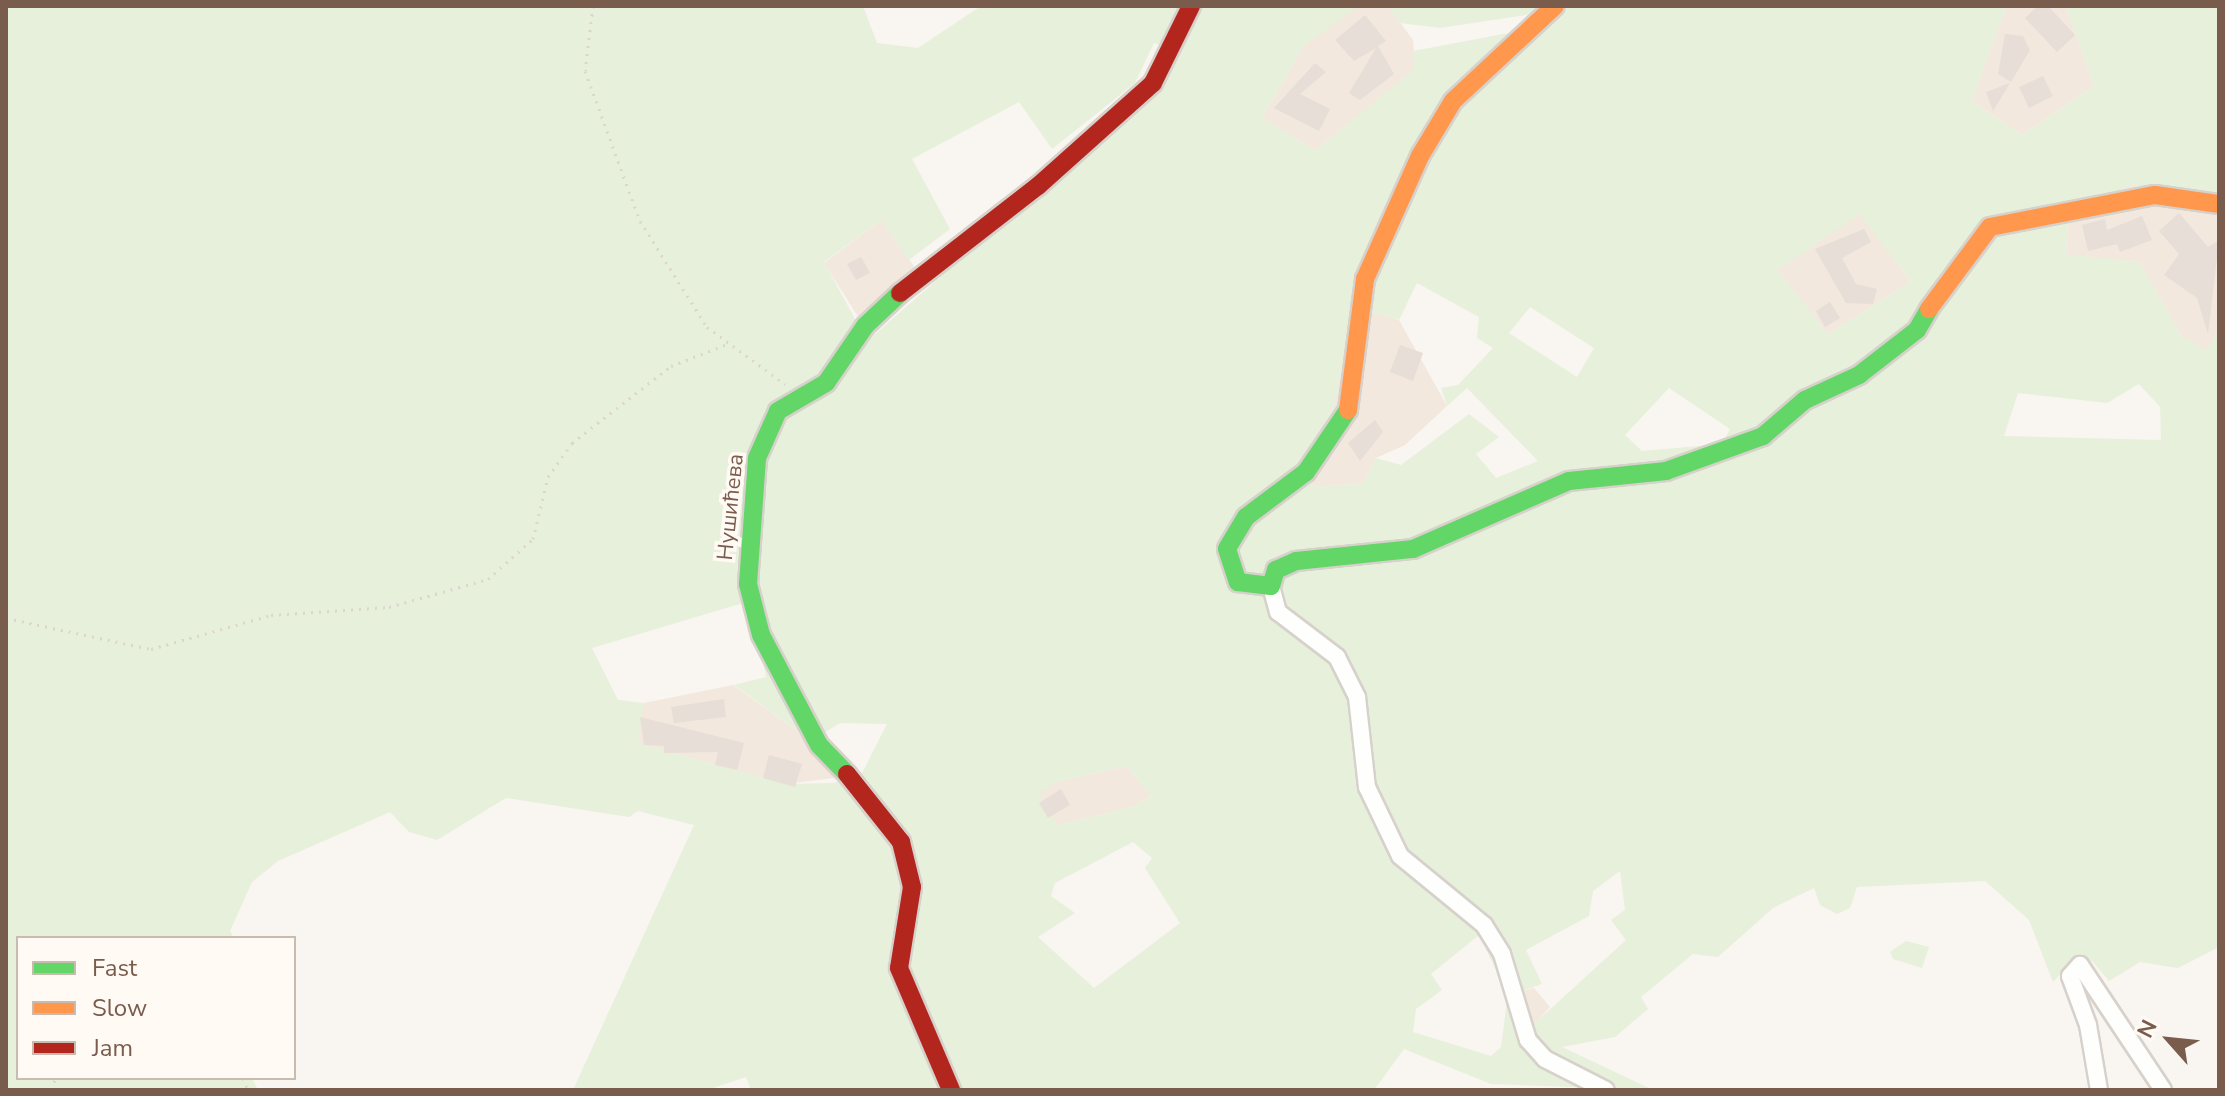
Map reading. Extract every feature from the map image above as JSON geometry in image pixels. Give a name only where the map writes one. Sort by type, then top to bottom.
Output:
[{"type":"street","name":"Нушићева","points":[[951,1090],[899,968],[912,887],[901,842],[871,798],[819,745],[761,635],[748,584],[757,458],[778,411],[826,383],[865,326],[907,286],[1038,186],[1153,83],[1191,6]]},
{"type":"street","points":[[1271,586],[1238,582],[1227,549],[1246,517],[1306,472],[1337,434],[1355,395],[1365,279],[1420,156],[1453,101],[1555,6]]},
{"type":"street","points":[[1606,1090],[1545,1059],[1528,1040],[1502,954],[1484,925],[1400,856],[1367,787],[1357,697],[1337,657],[1278,612],[1271,586],[1276,570],[1296,561],[1413,549],[1569,481],[1666,471],[1763,436],[1805,400],[1859,375],[1917,330],[1947,277],[1990,227],[2155,195],[2219,204]]},
{"type":"street","points":[[2099,1090],[2088,1025],[2070,976],[2080,965],[2163,1090]]},
{"type":"path","points":[[593,6],[585,71],[594,107],[669,277],[727,344],[801,395]]},
{"type":"path","points":[[6,618],[151,649],[271,615],[389,607],[488,579],[533,539],[548,477],[572,443],[671,366],[727,344]]},
{"type":"shaded area","points":[[1358,6],[1388,6],[1413,40],[1415,70],[1315,150],[1262,118],[1304,45]]},
{"type":"shaded area","points":[[2006,6],[2066,6],[2094,86],[2022,135],[1972,101]]},
{"type":"shaded area","points":[[2130,185],[2219,207],[2219,332],[2206,352],[2181,335],[2139,262],[2066,255],[2068,221]]},
{"type":"shaded area","points":[[1860,213],[1911,282],[1828,334],[1777,270]]},
{"type":"shaded area","points":[[881,220],[918,272],[862,323],[824,263]]},
{"type":"shaded area","points":[[1353,307],[1399,320],[1447,406],[1405,445],[1376,458],[1363,483],[1316,487],[1297,474],[1334,407]]},
{"type":"shaded area","points":[[733,685],[811,741],[841,777],[786,784],[637,743],[644,703]]},
{"type":"shaded area","points":[[1127,766],[1151,796],[1132,807],[1057,825],[1038,794],[1055,782]]},
{"type":"shaded area","points":[[1534,988],[1550,1007],[1534,1025],[1518,992]]},
{"type":"green space","points":[[6,6],[863,6],[877,43],[918,48],[981,6],[1359,6],[1304,45],[1262,118],[1315,150],[1414,70],[1413,51],[1535,28],[1563,6],[2006,6],[1972,101],[2022,135],[2094,86],[2066,6],[2219,6],[2219,207],[2130,185],[2068,221],[2066,254],[2139,262],[2181,335],[2206,351],[2219,332],[2219,947],[2178,968],[2140,962],[2109,981],[2092,961],[2072,962],[2053,982],[2029,920],[1985,881],[1857,887],[1850,908],[1837,914],[1820,905],[1814,888],[1773,908],[1718,957],[1693,954],[1641,997],[1648,1009],[1615,1037],[1562,1047],[1653,1090],[1491,1084],[1404,1049],[1374,1090],[751,1090],[746,1077],[707,1090],[573,1090],[694,825],[638,811],[629,817],[506,798],[437,840],[409,832],[390,812],[278,861],[252,882],[230,931],[233,936],[16,936],[16,1080],[253,1080],[258,1090],[6,1090]],"holes":[[[1154,43],[1174,50],[1165,81],[867,341],[824,262],[881,220],[909,260],[950,229],[912,159],[1019,102],[1052,149],[1135,83]],[[1860,214],[1911,282],[1828,334],[1778,270]],[[1417,283],[1479,317],[1477,338],[1493,348],[1458,385],[1441,388],[1447,406],[1467,388],[1538,461],[1496,478],[1476,454],[1499,437],[1469,414],[1401,465],[1376,458],[1363,483],[1316,487],[1297,473],[1334,407],[1353,307],[1399,320]],[[1530,307],[1594,348],[1577,377],[1509,333]],[[2139,384],[2160,407],[2161,440],[2004,436],[2018,393],[2107,403]],[[1669,388],[1730,429],[1722,444],[1642,451],[1625,435]],[[750,601],[766,677],[734,685],[811,741],[840,723],[887,724],[862,773],[834,783],[786,784],[638,743],[644,703],[618,700],[592,648]],[[1127,766],[1151,796],[1132,807],[1057,825],[1039,794],[1055,782]],[[1133,842],[1152,858],[1145,868],[1180,923],[1094,988],[1038,937],[1075,913],[1051,896],[1055,883]],[[1620,871],[1625,910],[1611,920],[1626,940],[1534,1024],[1519,992],[1542,984],[1526,950],[1589,916],[1593,891]],[[1479,935],[1508,994],[1501,1047],[1491,1056],[1413,1032],[1416,1009],[1442,990],[1431,974]]]},
{"type":"green space","points":[[1388,6],[1541,6],[1526,15],[1440,28],[1400,23]]},
{"type":"green space","points":[[1906,941],[1929,947],[1922,968],[1893,959],[1890,952]]},
{"type":"building","points":[[2038,6],[2048,6],[2075,35],[2057,52],[2025,18]]},
{"type":"building","points":[[1365,15],[1386,41],[1378,46],[1394,74],[1360,100],[1349,93],[1376,48],[1354,61],[1335,40]]},
{"type":"building","points":[[2005,34],[2023,36],[2030,50],[2011,82],[1998,74]]},
{"type":"building","points":[[1315,63],[1326,72],[1300,94],[1330,109],[1319,131],[1274,108]]},
{"type":"building","points":[[2043,76],[2053,96],[2029,108],[2019,87]]},
{"type":"building","points":[[2010,83],[1993,111],[1986,92]]},
{"type":"building","points":[[2179,213],[2208,247],[2219,241],[2208,334],[2197,298],[2164,275],[2179,254],[2159,231]]},
{"type":"building","points":[[2142,216],[2152,240],[2120,252],[2117,244],[2088,251],[2082,225],[2105,219],[2107,230]]},
{"type":"building","points":[[1864,229],[1871,242],[1842,258],[1856,284],[1877,289],[1873,304],[1846,303],[1815,249]]},
{"type":"building","points":[[861,257],[870,273],[856,280],[847,264]]},
{"type":"building","points":[[1830,302],[1840,318],[1825,327],[1816,311]]},
{"type":"building","points":[[1400,345],[1423,353],[1413,381],[1390,372]]},
{"type":"building","points":[[1375,420],[1383,432],[1360,461],[1348,443]]},
{"type":"building","points":[[724,699],[726,717],[674,723],[671,707]]},
{"type":"building","points":[[640,717],[744,743],[737,770],[715,765],[718,752],[664,753],[664,746],[644,745]]},
{"type":"building","points":[[769,755],[802,764],[795,787],[763,778]]},
{"type":"building","points":[[1061,789],[1070,805],[1048,818],[1039,803]]},
{"type":"traffic: fast","points":[[847,774],[819,745],[761,635],[748,584],[757,458],[778,411],[826,383],[865,326],[900,293]]},
{"type":"traffic: fast","points":[[1348,410],[1306,472],[1246,517],[1227,549],[1238,582],[1271,586],[1276,570],[1296,561],[1413,549],[1569,481],[1666,471],[1763,436],[1805,400],[1859,375],[1917,330],[1929,309]]},
{"type":"traffic: slow","points":[[1348,410],[1365,279],[1420,156],[1453,101],[1555,6]]},
{"type":"traffic: slow","points":[[1929,309],[1990,227],[2155,195],[2219,204]]},
{"type":"traffic: jam","points":[[900,293],[1038,186],[1153,83],[1191,6]]},
{"type":"traffic: jam","points":[[847,774],[901,842],[912,887],[899,968],[951,1090]]}]
